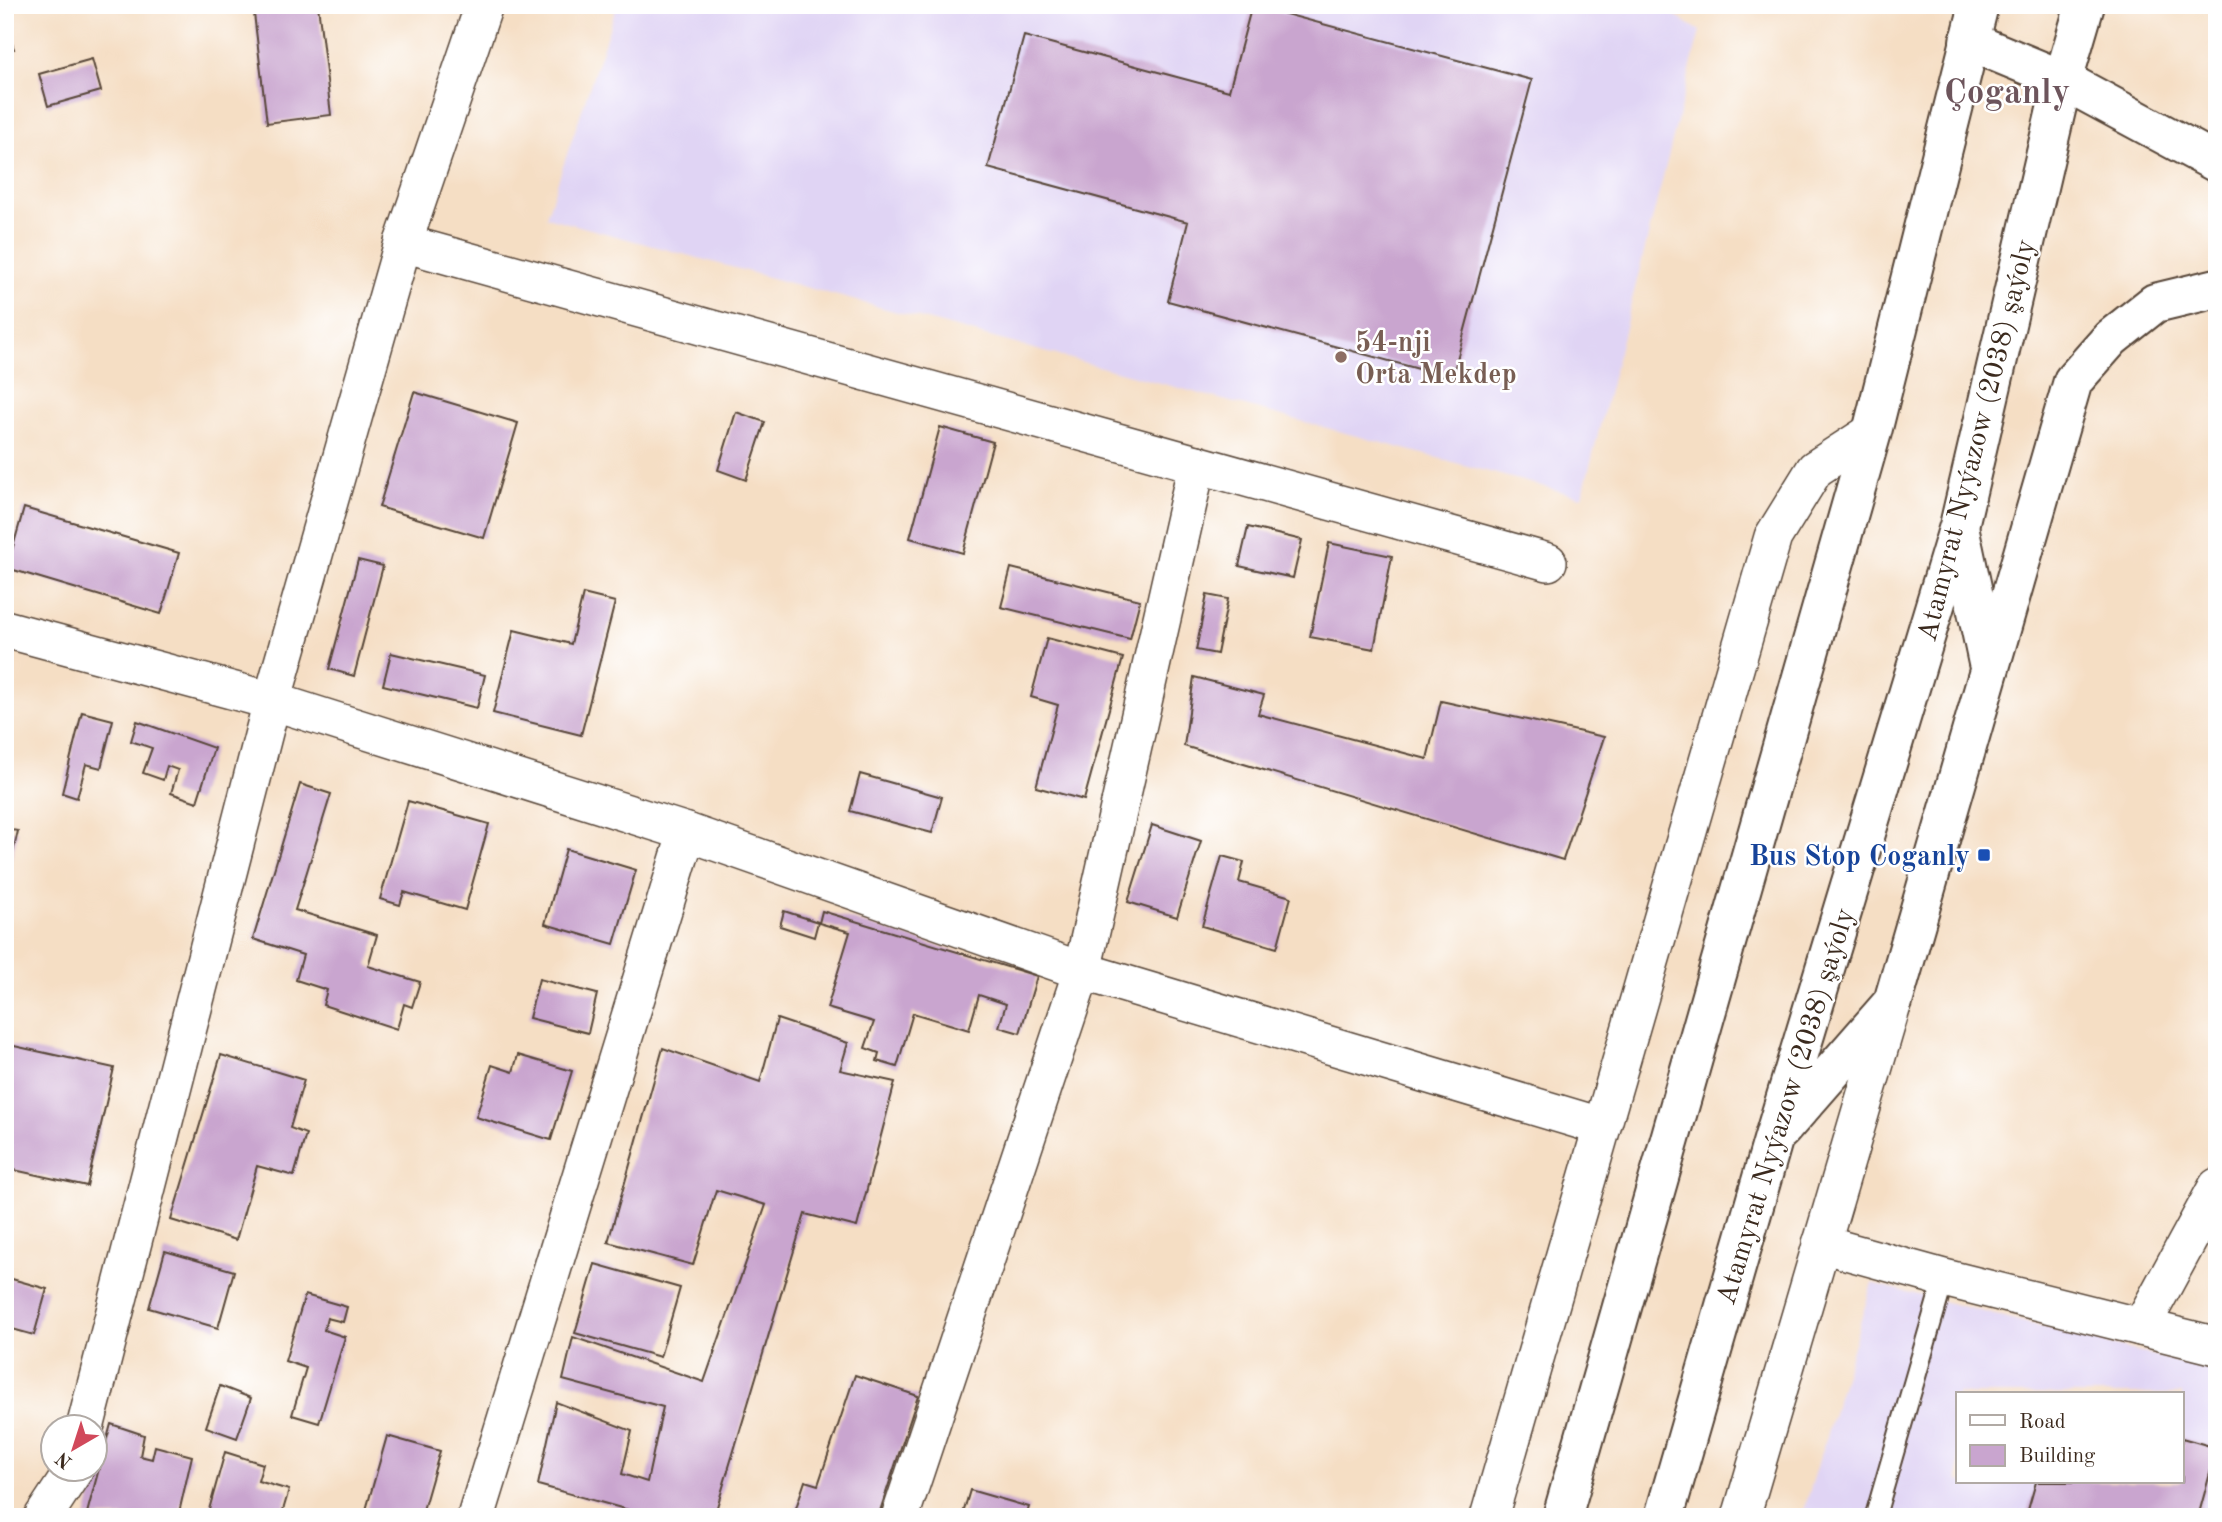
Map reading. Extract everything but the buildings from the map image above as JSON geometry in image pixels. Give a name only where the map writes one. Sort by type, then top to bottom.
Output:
[{"type":"main road","name":"Atamyrat Nyýazow (2038) şaýoly","points":[[1664,1517],[1773,1140],[1959,526],[2063,80],[2085,5]]},
{"type":"main road","points":[[1562,1517],[1872,432],[1974,23],[2063,80],[2217,163]]},
{"type":"main road","points":[[1773,1140],[1893,1002],[2073,381],[2111,338],[2155,303],[2217,288]]},
{"type":"main road","points":[[1959,526],[1989,669]]},
{"type":"street","points":[[88,1414],[272,701],[403,243],[484,5]]},
{"type":"street","points":[[403,243],[1548,562]]},
{"type":"street","points":[[1489,1517],[1600,1126],[1773,537],[1815,470],[1872,432]]},
{"type":"street","points":[[900,1517],[1082,971],[1197,464]]},
{"type":"street","points":[[5,629],[272,701],[687,832],[1082,971],[1600,1126]]},
{"type":"street","points":[[476,1517],[687,832]]},
{"type":"street","points":[[1741,1517],[1893,1002]]},
{"type":"street","points":[[2141,1327],[2217,1187]]},
{"type":"street","points":[[1821,1244],[1944,1278],[2217,1346]]},
{"type":"street","points":[[43,1517],[64,1484]]},
{"type":"lane","points":[[1875,1517],[1944,1278]]},
{"type":"shaded area","name":"54-nji Orta Mekdep","points":[[617,5],[1658,5],[1700,31],[1582,497],[546,217]]},
{"type":"shaded area","points":[[1872,1283],[2217,1372],[2217,1517],[1802,1517]]},
{"type":"place","name":"54-nji Orta Mekdep","points":[[1341,357]]},
{"type":"place","name":"Bus Stop Coganly","points":[[1984,855]]},
{"type":"district","name":"Çoganly","points":[[2007,91]]}]
